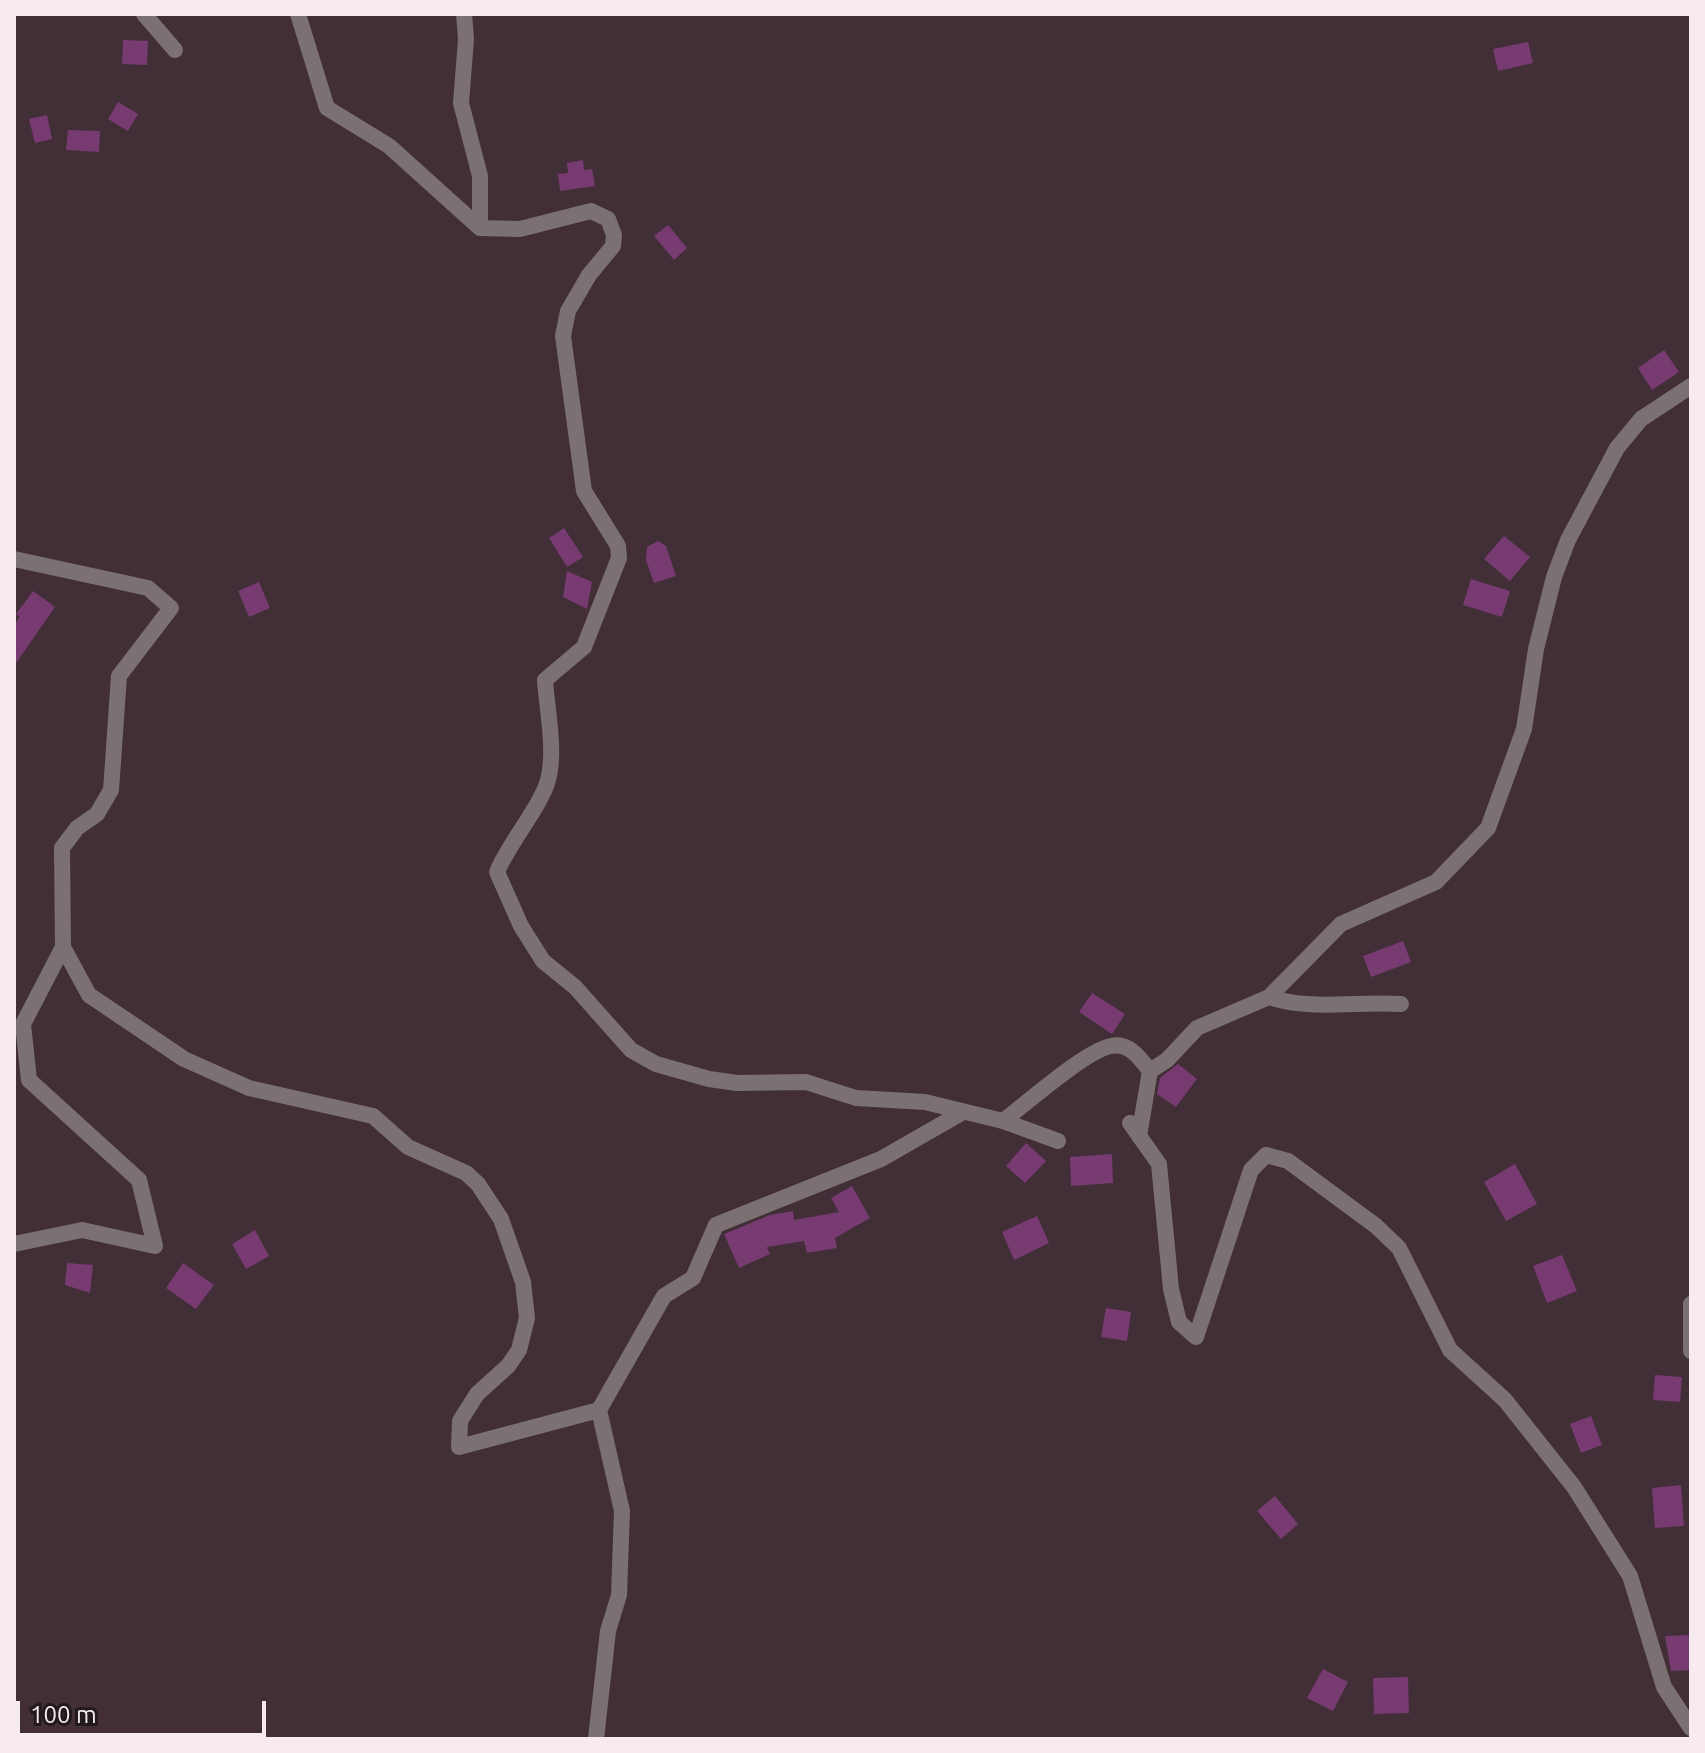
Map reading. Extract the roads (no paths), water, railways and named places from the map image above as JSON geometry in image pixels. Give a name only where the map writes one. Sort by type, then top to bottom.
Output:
[{"type":"street","points":[[144,14],[175,50]]},
{"type":"street","points":[[298,14],[327,108],[389,146],[480,228],[520,229],[591,211],[608,219],[614,235],[613,246],[589,275],[568,311],[563,336],[584,491],[618,546],[619,558],[584,647],[545,680],[551,759],[548,782],[506,851],[497,872],[521,926],[543,961],[575,987],[631,1050],[656,1064],[709,1079],[737,1083],[806,1082],[856,1098],[925,1102],[1003,1121],[1058,1141]]},
{"type":"street","points":[[464,14],[466,39],[461,103],[480,176],[480,228]]},
{"type":"street","points":[[1691,386],[1641,419],[1617,448],[1568,540],[1554,577],[1536,649],[1524,729],[1488,828],[1436,882],[1341,924],[1269,997],[1197,1028],[1167,1060],[1150,1071],[1135,1129],[1159,1164],[1171,1289],[1179,1322],[1196,1337],[1251,1170],[1266,1155],[1288,1161],[1376,1226],[1399,1248],[1450,1350],[1505,1400],[1574,1487],[1630,1576],[1664,1687],[1691,1728]]},
{"type":"street","points":[[14,559],[148,588],[171,608],[119,676],[111,790],[97,814],[77,828],[62,848],[63,947],[89,995],[184,1059],[249,1088],[373,1116],[408,1147],[466,1173],[478,1184],[501,1219],[523,1282],[527,1318],[519,1350],[508,1366],[477,1394],[460,1421],[459,1447],[599,1410]]},
{"type":"street","points":[[14,1244],[82,1230],[155,1246],[139,1180],[29,1080],[23,1024],[63,947]]},
{"type":"street","points":[[1269,997],[1289,1004],[1363,1001],[1401,1004]]},
{"type":"street","points":[[1003,1121],[1090,1056],[1111,1045],[1132,1049],[1150,1071]]},
{"type":"street","points":[[596,1739],[608,1631],[619,1595],[622,1511],[599,1410],[664,1296],[693,1278],[716,1225],[881,1159],[963,1112]]},
{"type":"street","points":[[1691,1304],[1691,1351]]}]
